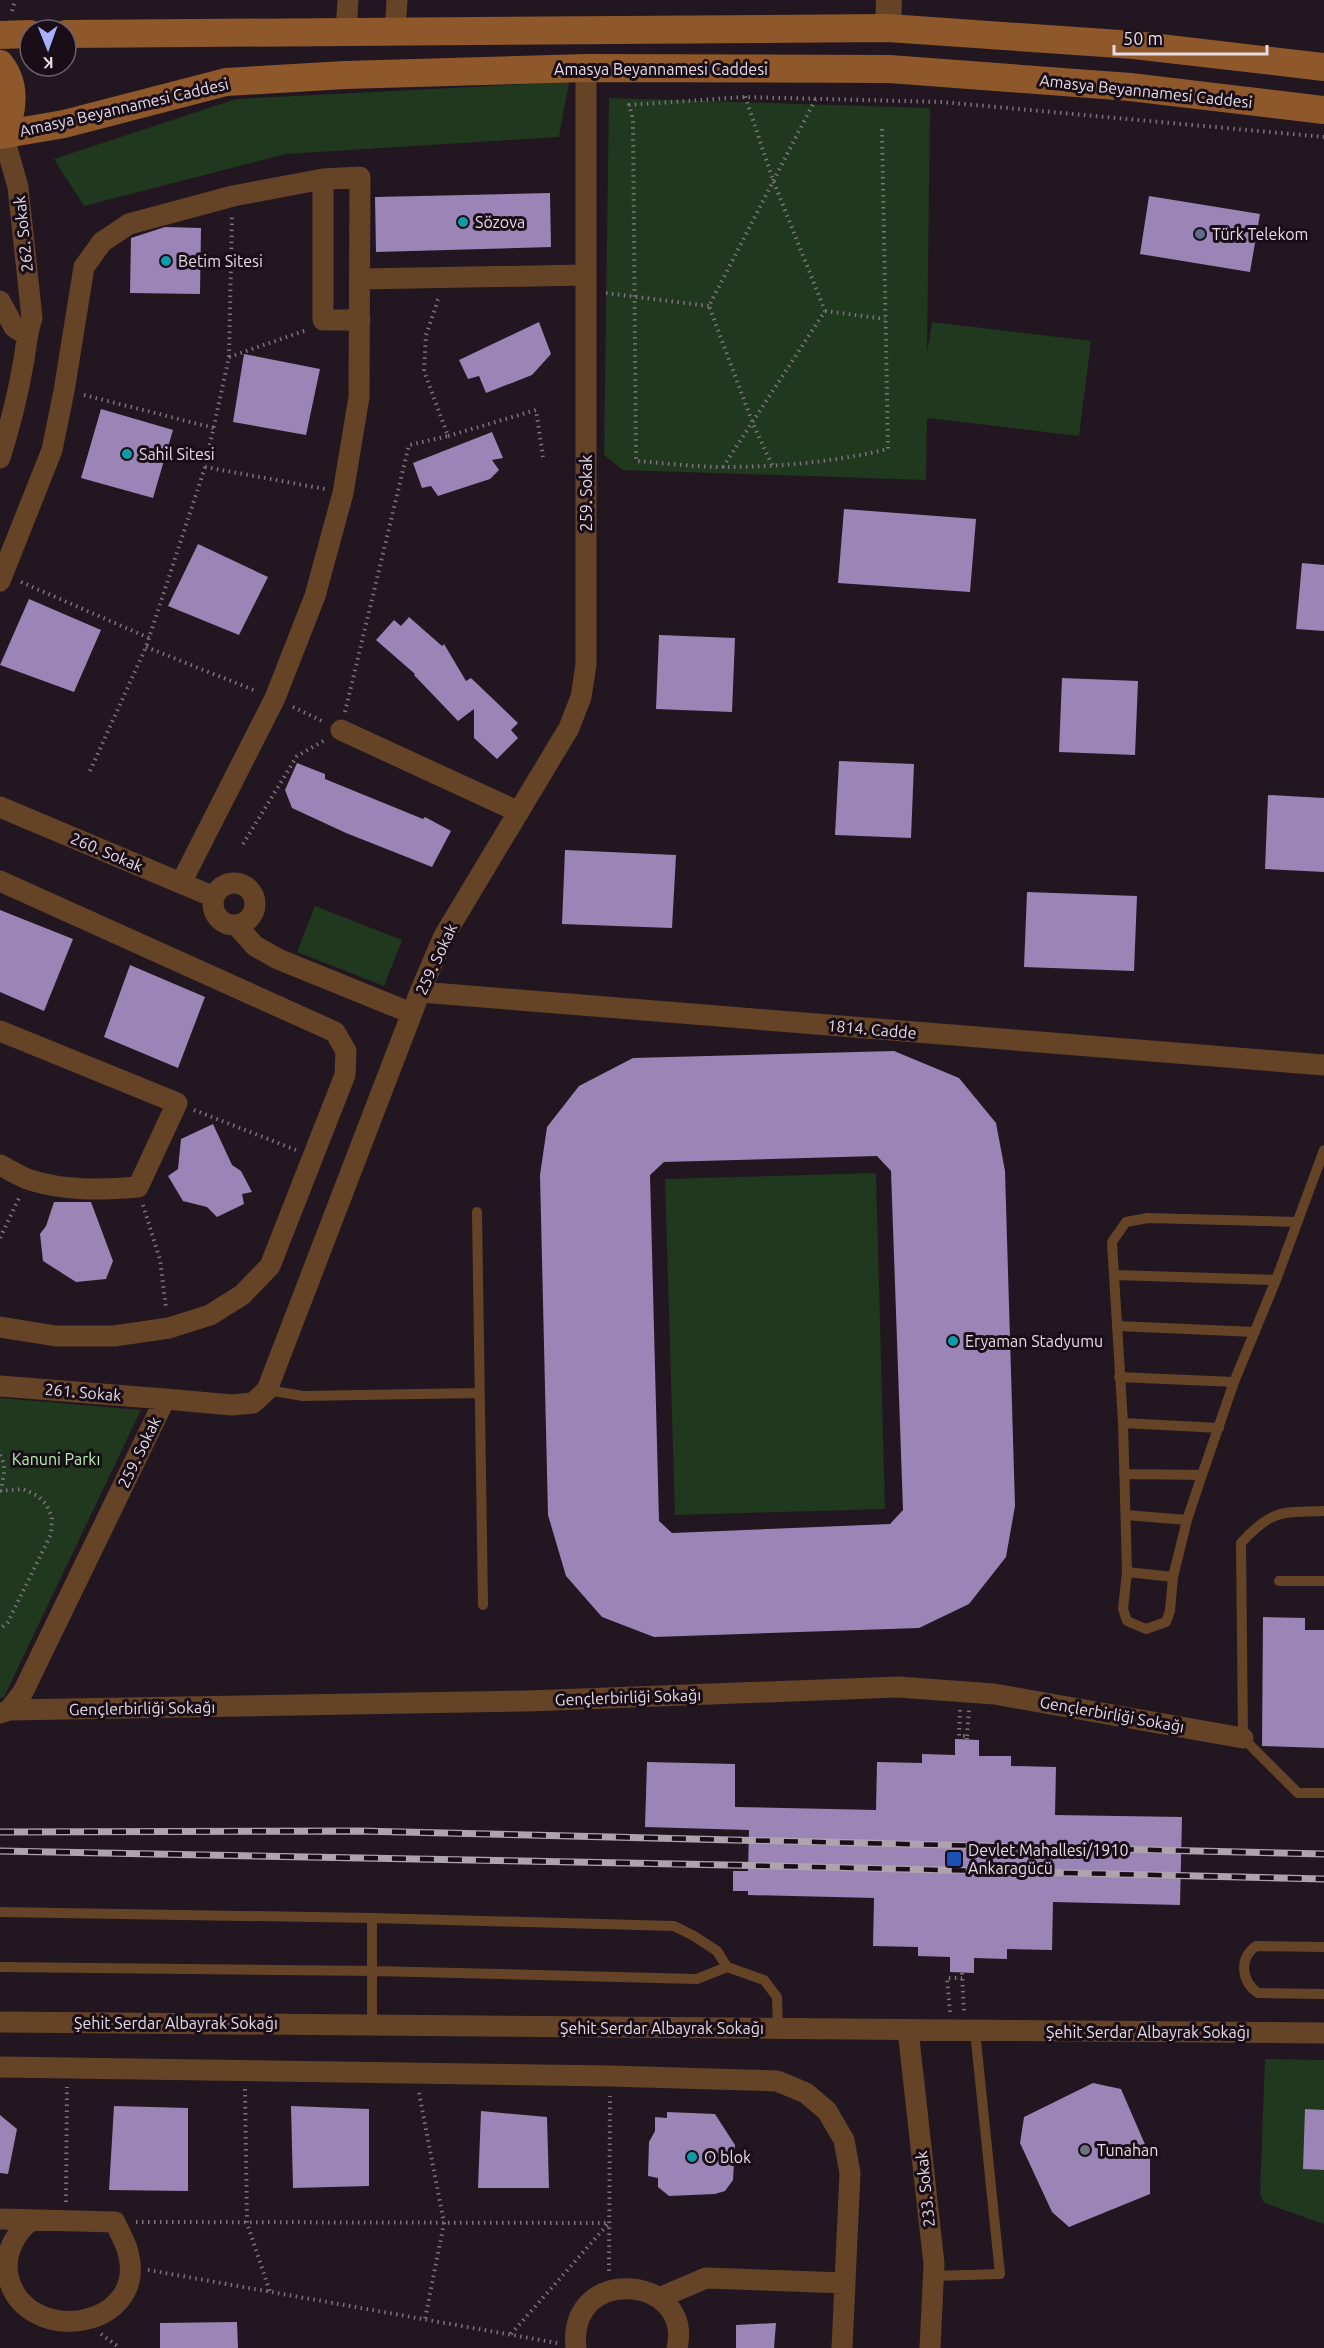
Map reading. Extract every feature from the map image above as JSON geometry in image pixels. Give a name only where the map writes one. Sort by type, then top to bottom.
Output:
[{"type":"main road","points":[[78,34],[888,28],[1134,45],[1324,67]]},
{"type":"main road","points":[[0,35],[18,34]]},
{"type":"main road","points":[[0,64],[5,70],[12,97],[9,120],[1,135]]},
{"type":"main road","name":"Amasya Beyannamesi Caddesi","points":[[1,135],[64,124],[226,82],[345,75],[586,68],[899,69],[1118,86],[1324,110]]},
{"type":"street","points":[[346,32],[348,0]]},
{"type":"street","points":[[395,32],[397,0]]},
{"type":"street","points":[[888,28],[889,0]]},
{"type":"street","name":"259. Sokak","points":[[5,1711],[22,1692],[165,1399],[232,1404],[253,1403],[267,1390],[411,1013],[444,936],[569,728],[581,697],[586,665],[586,68]]},
{"type":"street","name":"262. Sokak","points":[[1,135],[18,187],[32,318],[26,335],[18,393],[1,450]]},
{"type":"street","points":[[1,578],[52,450],[84,267],[102,242],[129,224],[233,196],[323,179],[360,177],[359,397],[343,493],[315,596],[276,698],[181,884]]},
{"type":"street","points":[[323,179],[322,320],[360,320]]},
{"type":"street","points":[[360,279],[463,277],[586,283]]},
{"type":"street","points":[[0,301],[14,327],[26,335]]},
{"type":"street","points":[[341,730],[519,812]]},
{"type":"street","name":"260. Sokak","points":[[0,807],[214,897]]},
{"type":"street","points":[[0,881],[335,1032],[346,1051],[345,1075],[270,1266],[242,1295],[210,1315],[168,1328],[114,1336],[56,1336],[0,1327]]},
{"type":"street","points":[[237,925],[253,913],[254,899],[247,888],[235,883],[228,884],[217,891],[212,904],[217,917],[223,922],[237,925],[255,946],[278,959],[411,1013]]},
{"type":"street","name":"1814. Cadde","points":[[420,992],[1324,1065]]},
{"type":"street","points":[[0,1031],[177,1103],[138,1187],[99,1191],[63,1187],[28,1180],[0,1165]]},
{"type":"street","name":"261. Sokak","points":[[0,1386],[165,1399]]},
{"type":"street","name":"Gençlerbirliği Sokağı","points":[[5,1711],[528,1701],[898,1687],[994,1694],[1243,1737]]},
{"type":"street","name":"Şehit Serdar Albayrak Sokağı","points":[[0,2022],[1324,2033]]},
{"type":"street","name":"233. Sokak","points":[[908,2030],[933,2276],[930,2348]]},
{"type":"street","points":[[0,2067],[610,2076],[777,2081],[806,2093],[827,2111],[844,2140],[850,2173],[842,2348]]},
{"type":"street","points":[[0,2219],[115,2222],[128,2252],[130,2267],[127,2286],[123,2294],[105,2316],[88,2325],[70,2328],[51,2325],[33,2317],[19,2304],[10,2287],[7,2268],[10,2249],[18,2232],[31,2220]]},
{"type":"street","points":[[659,2298],[706,2278],[845,2283]]},
{"type":"street","points":[[576,2347],[576,2329],[582,2312],[594,2299],[609,2290],[626,2287],[644,2290],[659,2298],[670,2311],[677,2326],[677,2348]]},
{"type":"lane","points":[[1296,1222],[1148,1218],[1126,1222],[1113,1242],[1126,1515],[1127,1572],[1123,1609],[1127,1621],[1146,1629],[1166,1622],[1170,1611],[1173,1577],[1187,1520],[1234,1382],[1276,1280],[1324,1150]]},
{"type":"lane","points":[[477,1212],[483,1605]]},
{"type":"lane","points":[[1114,1275],[1276,1280]]},
{"type":"lane","points":[[1117,1326],[1255,1332]]},
{"type":"lane","points":[[1119,1377],[1234,1382]]},
{"type":"lane","points":[[267,1390],[303,1396],[479,1393]]},
{"type":"lane","points":[[1123,1424],[1219,1428]]},
{"type":"lane","points":[[1124,1474],[1203,1475]]},
{"type":"lane","points":[[1324,1511],[1285,1512],[1260,1523],[1241,1543],[1243,1737],[1298,1793],[1324,1793]]},
{"type":"lane","points":[[1126,1515],[1187,1520]]},
{"type":"lane","points":[[1127,1572],[1173,1577]]},
{"type":"lane","points":[[1279,1581],[1324,1581]]},
{"type":"lane","points":[[0,1912],[675,1926],[717,1952],[727,1967],[764,1980],[777,1998],[778,2029]]},
{"type":"lane","points":[[372,1918],[374,1971],[372,2025]]},
{"type":"lane","points":[[1324,1947],[1256,1946],[1249,1951],[1245,1962],[1245,1978],[1249,1987],[1258,1993],[1324,1994]]},
{"type":"lane","points":[[0,1967],[374,1971],[697,1978],[727,1967]]},
{"type":"lane","points":[[933,2276],[1000,2274],[975,2031]]},
{"type":"path","points":[[731,69],[745,98],[773,180],[825,311]]},
{"type":"path","points":[[772,465],[753,424],[710,306],[830,69]]},
{"type":"path","points":[[882,129],[888,449],[846,459],[772,465],[723,467],[636,461],[633,119],[629,105],[745,98],[942,102],[1324,137]]},
{"type":"path","points":[[90,771],[146,647],[205,467],[230,357],[233,196]]},
{"type":"path","points":[[448,436],[424,371],[426,335],[438,300],[463,277]]},
{"type":"path","points":[[586,283],[634,296],[710,306]]},
{"type":"path","points":[[825,311],[885,319]]},
{"type":"path","points":[[723,467],[825,311]]},
{"type":"path","points":[[230,357],[300,334],[322,320]]},
{"type":"path","points":[[64,391],[214,428]]},
{"type":"path","points":[[243,844],[297,756],[341,730],[409,445],[536,410],[543,458]]},
{"type":"path","points":[[205,467],[343,493]]},
{"type":"path","points":[[1,578],[149,638]]},
{"type":"path","points":[[146,647],[276,698],[341,730]]},
{"type":"path","points":[[177,1103],[313,1157]]},
{"type":"path","points":[[0,1238],[28,1180]]},
{"type":"path","points":[[138,1187],[160,1260],[168,1328]]},
{"type":"path","points":[[0,1455],[4,1461],[4,1476],[0,1491],[23,1489],[38,1496],[46,1504],[52,1517],[51,1534],[8,1622],[0,1629]]},
{"type":"path","points":[[960,1708],[959,1736],[967,1738],[969,1708]]},
{"type":"path","points":[[950,2007],[947,1978],[962,1975],[964,2006]]},
{"type":"path","points":[[66,2221],[67,2068]]},
{"type":"path","points":[[245,2071],[247,2223],[270,2292]]},
{"type":"path","points":[[415,2073],[444,2223],[425,2319]]},
{"type":"path","points":[[609,2290],[610,2076]]},
{"type":"path","points":[[115,2222],[609,2223]]},
{"type":"path","points":[[510,2334],[609,2223]]},
{"type":"path","points":[[130,2267],[576,2347]]},
{"type":"green space","points":[[569,82],[559,137],[286,154],[84,206],[54,159],[236,99]]},
{"type":"green space","points":[[609,98],[930,108],[927,352],[932,322],[1091,341],[1079,436],[927,418],[926,480],[623,470],[604,455]]},
{"type":"green space","points":[[315,906],[402,940],[384,986],[297,952]]},
{"type":"green space","points":[[876,1173],[885,1509],[675,1515],[665,1179]]},
{"type":"green space","name":"Kanuni Parkı","points":[[0,1398],[141,1410],[4,1697],[0,1698]]},
{"type":"green space","points":[[1265,2059],[1324,2060],[1324,2224],[1264,2203],[1260,2193]]},
{"type":"building","name":"Sözova","points":[[550,193],[551,247],[376,252],[375,197]]},
{"type":"building","name":"Türk Telekom","points":[[1149,196],[1260,214],[1250,272],[1140,254]]},
{"type":"building","name":"Betim Sitesi","points":[[165,227],[201,228],[200,294],[130,293],[131,238]]},
{"type":"building","points":[[539,322],[551,354],[532,375],[486,393],[479,376],[468,379],[459,360]]},
{"type":"building","points":[[244,354],[320,369],[306,435],[233,422]]},
{"type":"building","name":"Sahil Sitesi","points":[[101,409],[173,430],[153,498],[81,478]]},
{"type":"building","points":[[492,432],[503,458],[492,460],[499,470],[490,479],[438,496],[431,486],[422,488],[413,463]]},
{"type":"building","points":[[844,509],[976,519],[970,592],[838,583]]},
{"type":"building","points":[[198,544],[268,577],[239,635],[168,606]]},
{"type":"building","points":[[1302,563],[1324,565],[1324,631],[1296,629]]},
{"type":"building","points":[[29,599],[101,630],[74,692],[0,665]]},
{"type":"building","points":[[409,617],[442,646],[444,644],[466,681],[471,678],[518,723],[511,730],[518,738],[497,759],[474,738],[474,709],[458,721],[415,674],[376,640],[394,620],[401,626]]},
{"type":"building","points":[[659,635],[735,638],[732,712],[656,709]]},
{"type":"building","points":[[1062,678],[1138,681],[1135,755],[1059,752]]},
{"type":"building","points":[[839,761],[914,764],[911,838],[835,835]]},
{"type":"building","points":[[297,763],[325,774],[325,779],[423,819],[425,817],[451,831],[432,867],[346,833],[292,808],[285,790]]},
{"type":"building","points":[[1268,795],[1324,798],[1324,872],[1265,869]]},
{"type":"building","points":[[565,850],[676,855],[672,928],[562,924]]},
{"type":"building","points":[[1027,892],[1137,896],[1134,971],[1024,967]]},
{"type":"building","points":[[0,910],[73,939],[44,1011],[0,992]]},
{"type":"building","points":[[130,965],[205,997],[178,1068],[104,1037]]},
{"type":"building","name":"Eryaman Stadyumu","points":[[894,1051],[959,1078],[996,1123],[1005,1171],[1015,1506],[1006,1557],[969,1604],[919,1628],[654,1637],[602,1617],[566,1576],[548,1515],[540,1175],[547,1127],[579,1086],[633,1058]],"holes":[[[877,1156],[891,1171],[903,1510],[890,1524],[672,1533],[659,1521],[650,1175],[664,1162]]]},
{"type":"building","points":[[213,1124],[232,1165],[241,1171],[252,1192],[242,1194],[244,1204],[217,1217],[207,1207],[183,1201],[168,1176],[178,1169],[181,1139]]},
{"type":"building","points":[[54,1202],[91,1202],[113,1261],[106,1279],[76,1282],[43,1261],[40,1234],[46,1226]]},
{"type":"building","points":[[1263,1617],[1305,1618],[1305,1630],[1324,1630],[1324,1748],[1262,1746]]},
{"type":"building","points":[[955,1739],[979,1740],[979,1756],[1011,1756],[1011,1766],[1056,1767],[1055,1815],[1182,1817],[1180,1905],[1053,1902],[1052,1950],[1007,1949],[1007,1959],[974,1958],[974,1973],[950,1972],[950,1957],[918,1956],[918,1947],[873,1946],[874,1898],[748,1895],[748,1891],[733,1891],[733,1871],[748,1871],[749,1830],[645,1827],[647,1762],[735,1764],[735,1807],[876,1810],[877,1762],[922,1763],[922,1754],[955,1755]]},
{"type":"building","name":"Tunahan","points":[[1093,2083],[1121,2089],[1150,2156],[1150,2194],[1069,2227],[1052,2212],[1020,2143],[1024,2117]]},
{"type":"building","points":[[114,2106],[188,2108],[188,2191],[109,2190]]},
{"type":"building","points":[[291,2106],[369,2109],[369,2186],[293,2188]]},
{"type":"building","points":[[1305,2109],[1324,2110],[1324,2170],[1303,2169]]},
{"type":"building","points":[[481,2111],[547,2117],[549,2188],[478,2188]]},
{"type":"building","name":"O blok","points":[[667,2112],[715,2114],[735,2145],[733,2180],[725,2191],[715,2194],[669,2196],[658,2187],[658,2178],[648,2176],[649,2142],[655,2131],[655,2117],[667,2118]]},
{"type":"building","points":[[0,2115],[17,2129],[8,2174],[0,2173]]},
{"type":"building","points":[[237,2322],[238,2348],[160,2348],[160,2323]]},
{"type":"building","points":[[776,2323],[774,2348],[736,2348],[736,2325]]},
{"type":"railway","points":[[0,1832],[359,1831],[1324,1854]]},
{"type":"railway","points":[[0,1851],[1324,1879]]},
{"type":"place","name":"Sözova","points":[[463,222]]},
{"type":"place","name":"Türk Telekom","points":[[1200,234]]},
{"type":"place","name":"Betim Sitesi","points":[[166,261]]},
{"type":"place","name":"Sahil Sitesi","points":[[127,454]]},
{"type":"place","name":"Eryaman Stadyumu","points":[[953,1341]]},
{"type":"place","name":"Devlet Mahallesi/1910 Ankaragücü","points":[[954,1859]]},
{"type":"place","name":"Tunahan","points":[[1085,2150]]},
{"type":"place","name":"O blok","points":[[692,2157]]}]
